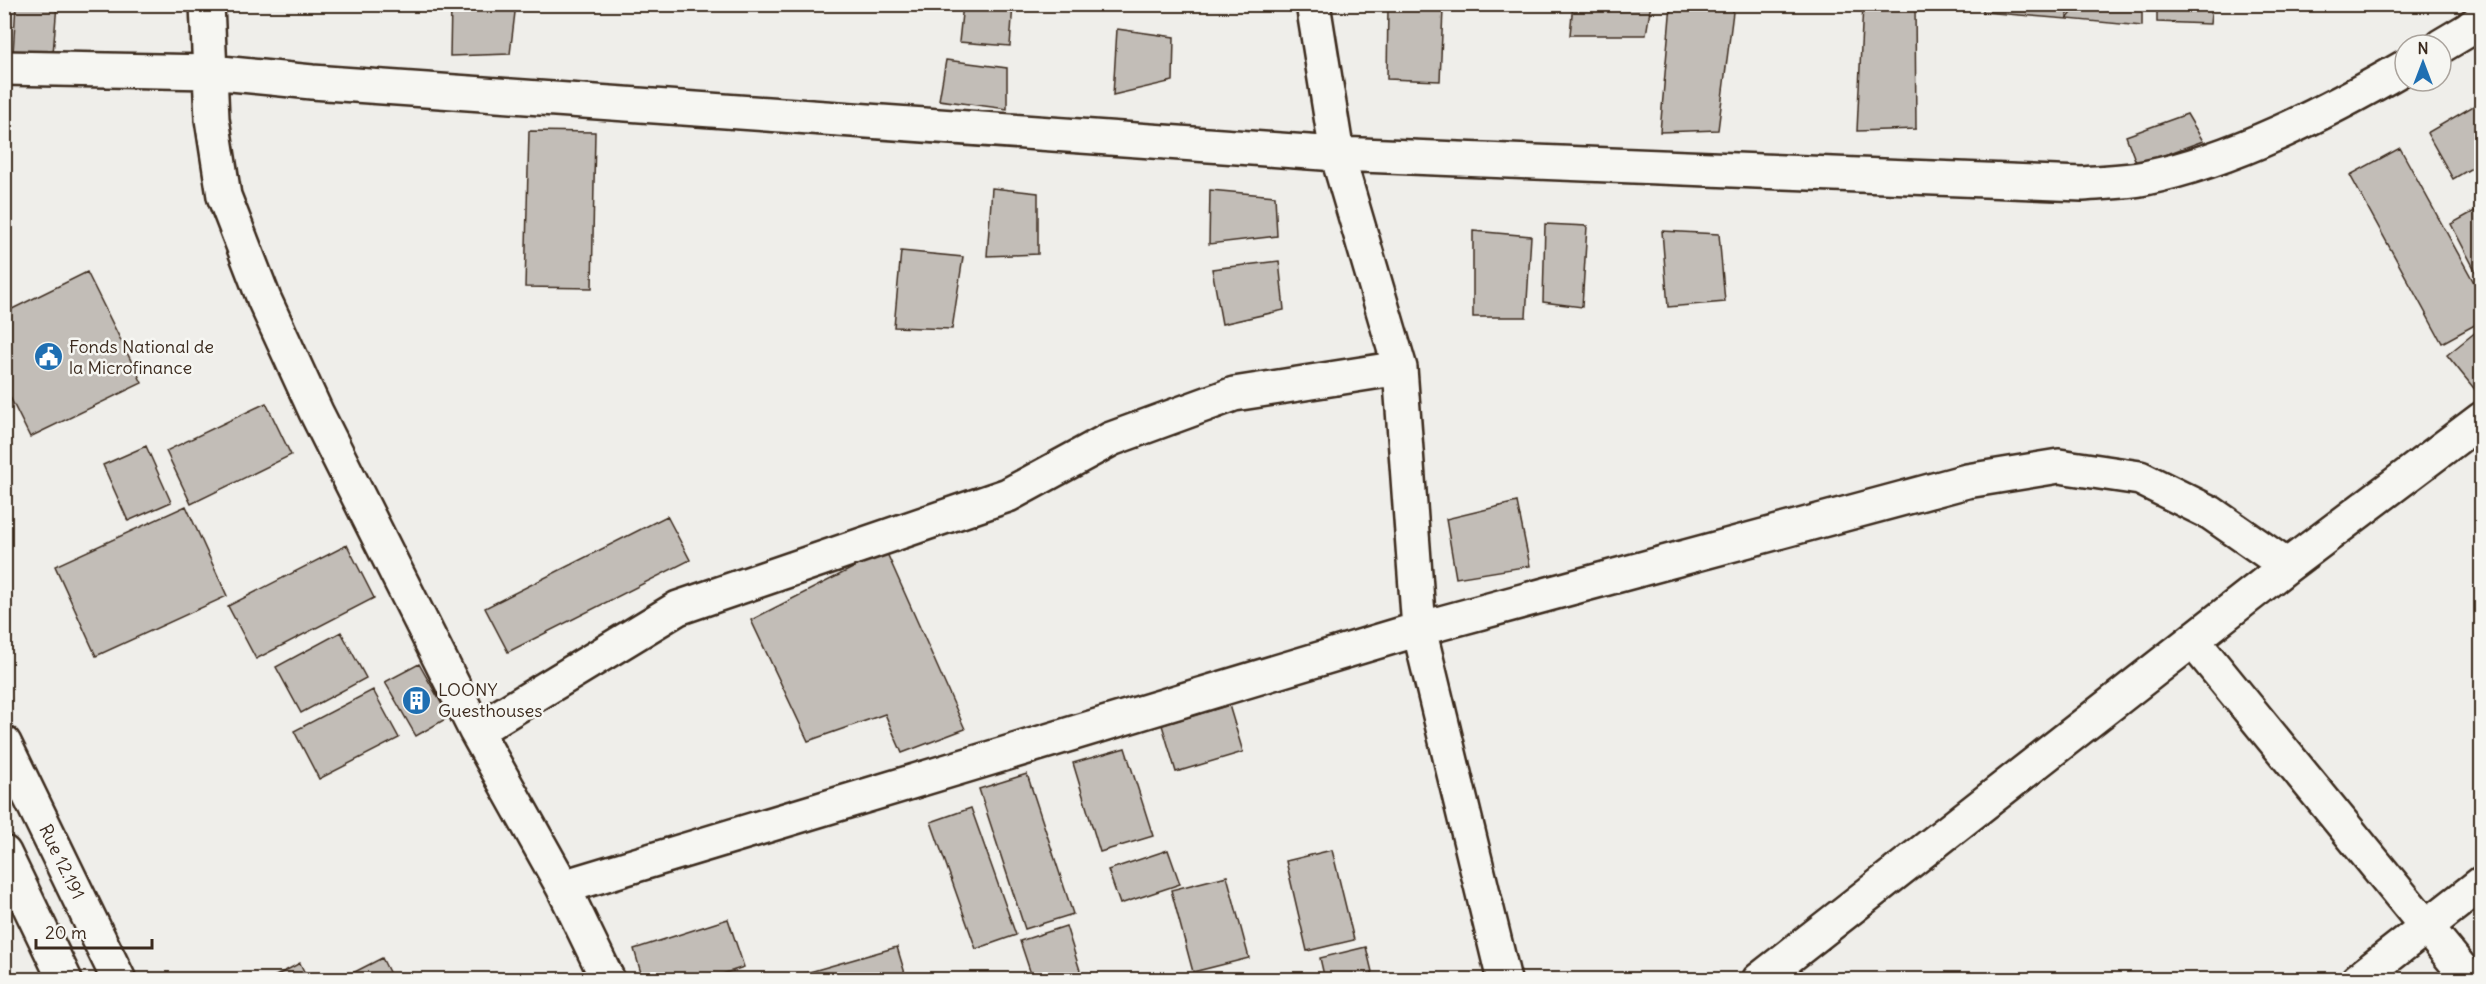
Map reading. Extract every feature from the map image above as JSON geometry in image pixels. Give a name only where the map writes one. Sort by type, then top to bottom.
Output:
[{"type":"street","points":[[207,4],[212,119],[225,196],[264,299],[316,412],[476,730],[563,887],[608,980]]},
{"type":"street","points":[[1313,4],[1337,154],[1400,368],[1419,629],[1500,978]]},
{"type":"street","points":[[2453,39],[2481,19]]},
{"type":"street","points":[[4,68],[211,72],[312,82],[1337,154],[2082,184],[2145,178],[2222,156],[2346,102],[2393,74]]},
{"type":"street","points":[[476,730],[678,608],[1008,495],[1111,439],[1234,394],[1400,368]]},
{"type":"street","points":[[1759,980],[2287,567],[2481,419]]},
{"type":"street","points":[[563,887],[1419,629],[1967,481],[2059,466],[2140,478],[2211,513],[2287,567]]},
{"type":"street","points":[[2194,642],[2470,980]]},
{"type":"street","name":"Rue 12.191","points":[[4,743],[119,980]]},
{"type":"street","points":[[4,853],[65,980]]},
{"type":"street","points":[[2358,980],[2481,884]]},
{"type":"building","points":[[16,4],[57,4],[53,54],[13,53]]},
{"type":"building","points":[[451,4],[516,4],[510,54],[450,56]]},
{"type":"building","points":[[963,4],[1013,4],[1010,46],[959,42]]},
{"type":"building","points":[[1573,4],[1651,4],[1646,35],[1570,35]]},
{"type":"building","points":[[1671,4],[1734,4],[1718,130],[1660,132]]},
{"type":"building","points":[[1863,4],[1915,4],[1916,129],[1857,131]]},
{"type":"building","points":[[1983,4],[2067,4],[2067,19],[1983,12]]},
{"type":"building","points":[[2079,4],[2142,4],[2142,26],[2067,19]]},
{"type":"building","points":[[2157,4],[2212,4],[2210,24],[2157,22]]},
{"type":"building","points":[[1388,7],[1443,9],[1440,81],[1387,79]]},
{"type":"building","points":[[1117,29],[1174,37],[1173,81],[1113,95]]},
{"type":"building","points":[[946,60],[1007,68],[1007,109],[939,100]]},
{"type":"building","points":[[2482,101],[2482,162],[2453,179],[2427,133]]},
{"type":"building","points":[[2187,114],[2203,141],[2137,165],[2126,136]]},
{"type":"building","points":[[529,131],[595,132],[592,288],[525,287]]},
{"type":"building","points":[[2400,148],[2482,297],[2482,321],[2442,343],[2350,175]]},
{"type":"building","points":[[992,188],[1038,193],[1038,254],[987,256]]},
{"type":"building","points":[[1210,190],[1275,196],[1277,236],[1209,244]]},
{"type":"building","points":[[2480,208],[2482,269],[2476,272],[2451,224]]},
{"type":"building","points":[[1545,224],[1587,226],[1582,307],[1543,302]]},
{"type":"building","points":[[1473,231],[1531,236],[1526,317],[1473,317]]},
{"type":"building","points":[[1662,231],[1719,234],[1725,302],[1668,307]]},
{"type":"building","points":[[901,251],[963,257],[952,329],[894,327]]},
{"type":"building","points":[[1279,261],[1284,310],[1222,324],[1212,269]]},
{"type":"building","points":[[87,272],[142,383],[30,437],[4,385],[4,313]]},
{"type":"building","points":[[2482,327],[2482,397],[2481,397],[2447,355]]},
{"type":"building","points":[[266,403],[291,455],[191,504],[166,451]]},
{"type":"building","points":[[146,446],[171,502],[128,521],[103,465]]},
{"type":"building","points":[[1517,502],[1530,566],[1456,578],[1446,519]]},
{"type":"building","points":[[186,506],[227,596],[96,656],[55,566]]},
{"type":"building","points":[[667,516],[690,560],[508,652],[485,608]]},
{"type":"building","points":[[347,545],[374,598],[256,659],[228,606]]},
{"type":"building","points":[[886,551],[965,729],[902,753],[885,714],[808,741],[751,620]]},
{"type":"building","points":[[341,632],[366,678],[301,713],[276,667]]},
{"type":"building","name":"LOONY Guesthouses","points":[[419,664],[449,717],[416,736],[385,682]]},
{"type":"building","points":[[373,690],[399,738],[319,779],[294,731]]},
{"type":"building","points":[[1229,705],[1243,752],[1176,772],[1162,725]]},
{"type":"building","points":[[1125,748],[1153,836],[1100,852],[1073,763]]},
{"type":"building","points":[[1027,774],[1073,914],[1025,929],[979,789]]},
{"type":"building","points":[[971,808],[1016,935],[976,949],[931,822]]},
{"type":"building","points":[[1168,850],[1180,884],[1120,904],[1108,870]]},
{"type":"building","points":[[1332,850],[1354,940],[1307,951],[1286,861]]},
{"type":"building","points":[[1227,876],[1249,958],[1193,972],[1171,890]]},
{"type":"building","points":[[728,919],[744,967],[704,980],[643,980],[634,949]]},
{"type":"building","points":[[1066,926],[1083,980],[1033,980],[1020,941]]},
{"type":"building","points":[[897,947],[907,980],[785,979]]},
{"type":"building","points":[[1366,947],[1374,980],[1325,980],[1320,958]]},
{"type":"building","points":[[382,958],[393,980],[339,980]]},
{"type":"building","points":[[300,963],[308,980],[268,980]]},
{"type":"place","name":"Fonds National de la Microfinance","points":[[48,357]]},
{"type":"place","name":"LOONY Guesthouses","points":[[417,700]]}]
